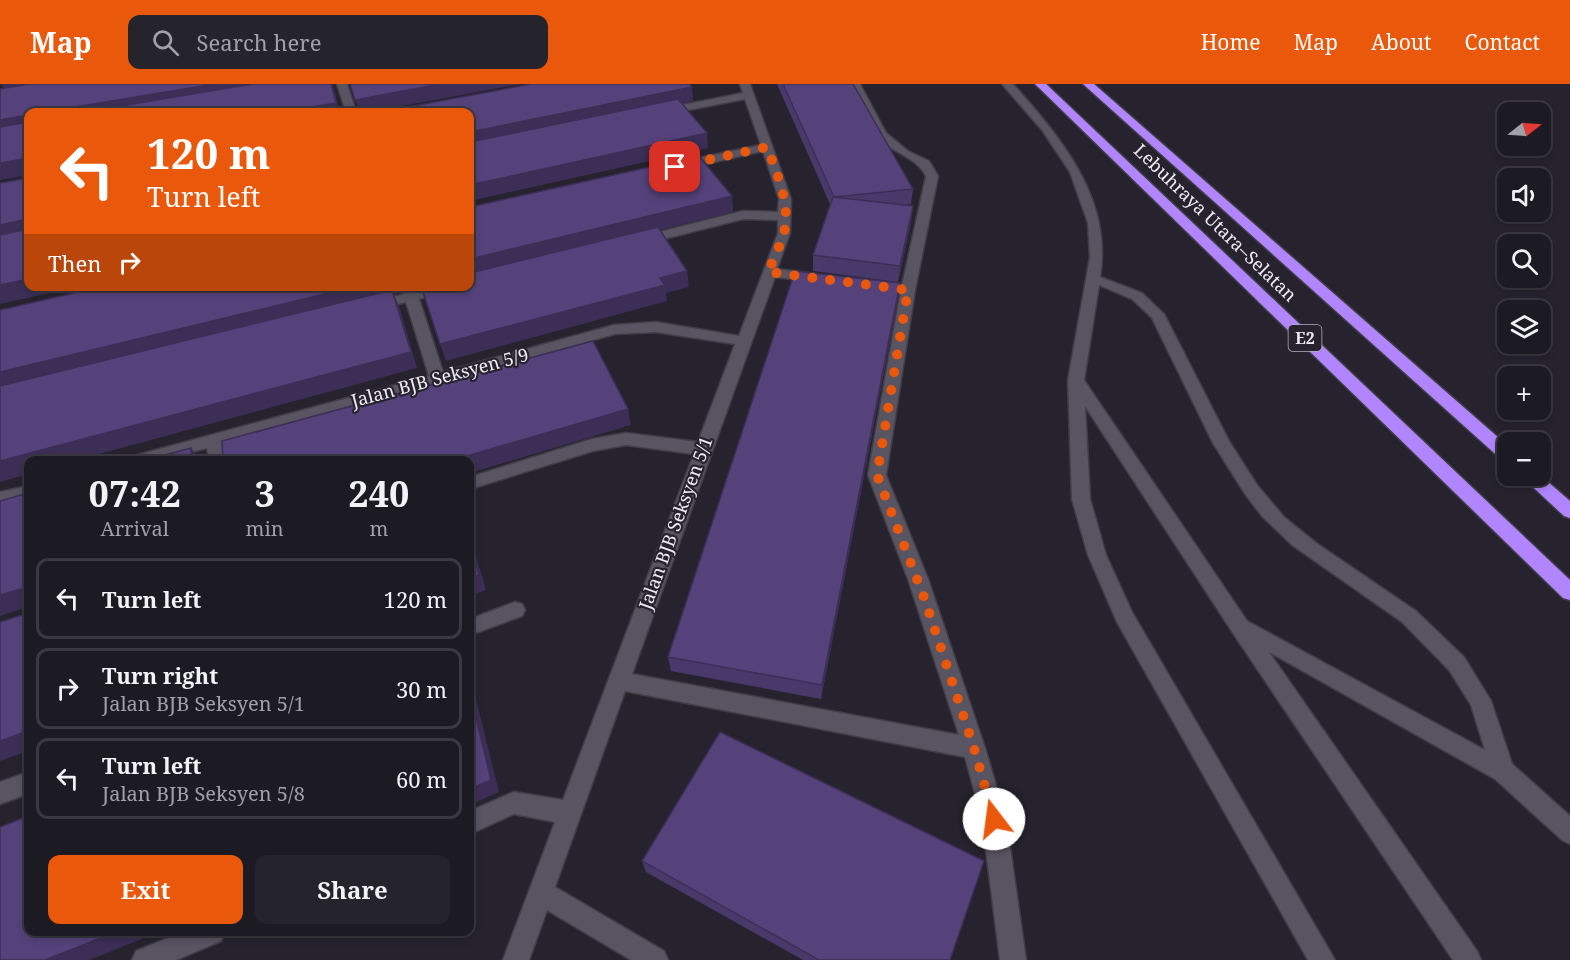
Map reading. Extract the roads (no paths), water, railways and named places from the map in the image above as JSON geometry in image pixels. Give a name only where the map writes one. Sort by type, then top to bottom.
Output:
[{"type":"highway","name":"Lebuhraya Utara–Selatan","points":[[1040,84],[1570,592]]},
{"type":"highway","name":"Lebuhraya Utara–Selatan","points":[[1088,84],[1497,446]]},
{"type":"highway","points":[[1541,486],[1570,511]]},
{"type":"street","points":[[342,84],[350,108]]},
{"type":"street","points":[[855,84],[881,135],[904,153],[925,164],[932,176],[902,289],[877,475],[918,579],[974,748],[994,819],[1013,960]]},
{"type":"street","points":[[1008,84],[1046,128],[1076,172],[1094,223],[1097,257],[1076,380],[1081,500],[1097,555],[1124,616],[1322,960]]},
{"type":"street","points":[[655,114],[746,89]]},
{"type":"street","name":"Jalan BJB Seksyen 5/1","points":[[516,960],[784,233],[784,199],[746,89]]},
{"type":"street","points":[[664,169],[767,147]]},
{"type":"street","points":[[629,243],[743,215],[785,216]]},
{"type":"street","points":[[768,272],[826,280]]},
{"type":"street","points":[[1093,279],[1130,291],[1148,302],[1159,317],[1234,466],[1269,512],[1306,547],[1356,578],[1418,624],[1456,660],[1480,702],[1503,771]]},
{"type":"street","points":[[354,311],[410,292],[438,379]]},
{"type":"street","name":"Jalan BJB Seksyen 5/9","points":[[156,456],[614,330],[656,327],[743,341]]},
{"type":"street","points":[[1076,380],[1240,627],[1468,960]]},
{"type":"street","points":[[474,482],[591,445],[626,439],[703,449]]},
{"type":"street","points":[[215,440],[216,456]]},
{"type":"street","points":[[0,499],[24,493]]},
{"type":"street","points":[[474,625],[515,610]]},
{"type":"street","points":[[1240,627],[1503,771],[1570,832]]},
{"type":"street","points":[[619,681],[974,748]]},
{"type":"street","points":[[0,794],[24,785]]},
{"type":"street","points":[[474,820],[514,803],[570,813]]},
{"type":"street","points":[[541,893],[655,960]]},
{"type":"street","points":[[145,960],[202,936]]}]
